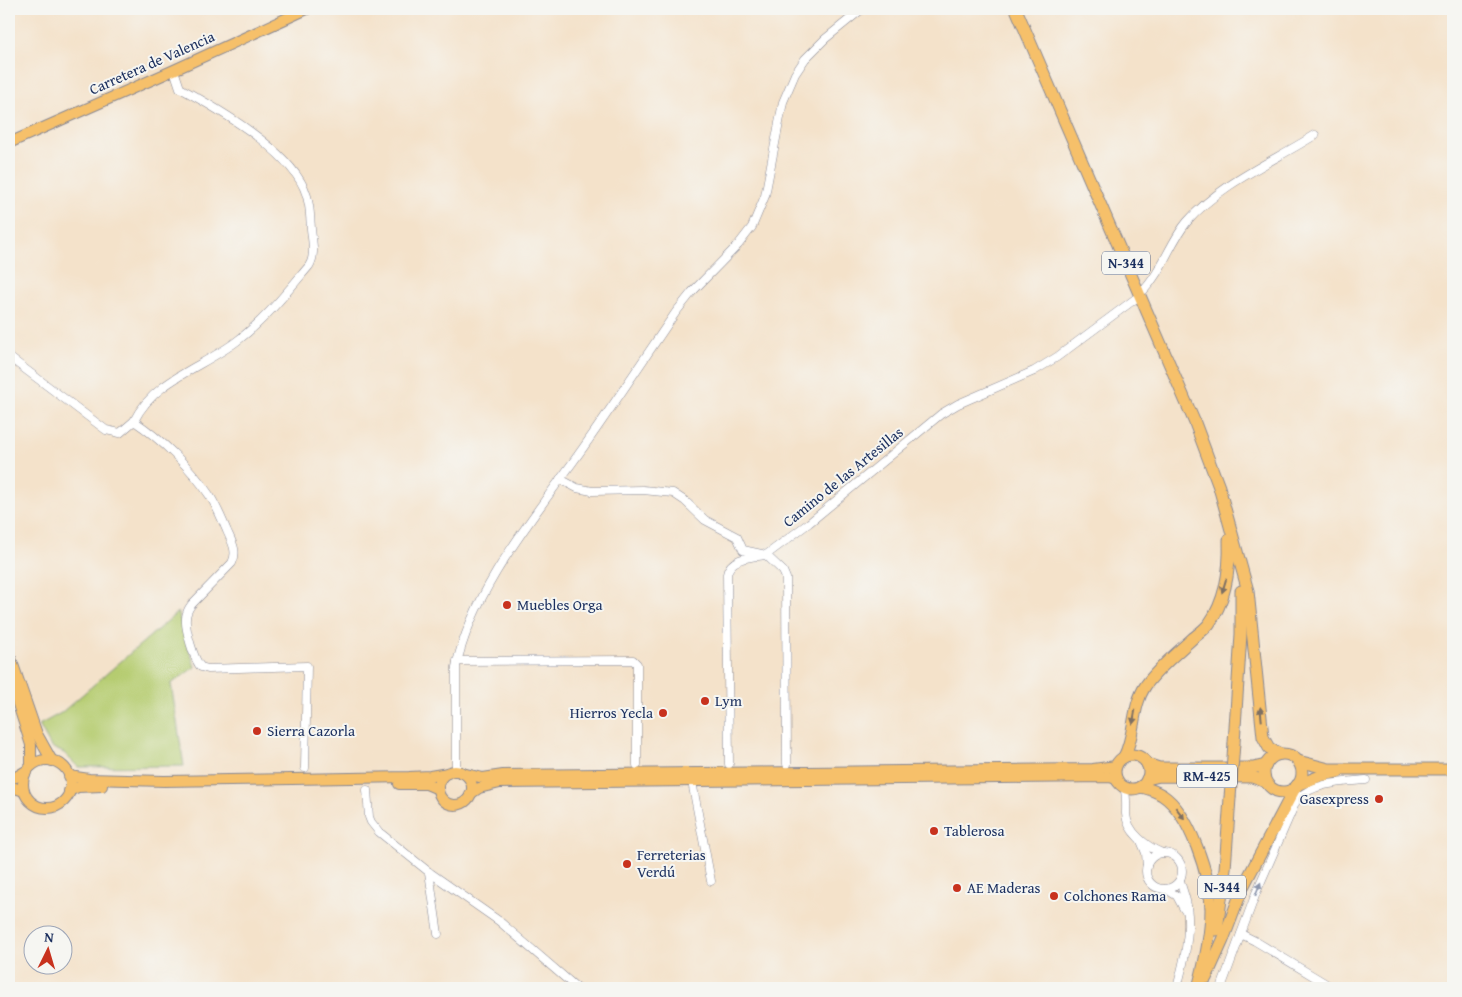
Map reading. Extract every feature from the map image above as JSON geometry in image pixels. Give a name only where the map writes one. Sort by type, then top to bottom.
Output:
[{"type":"highway","name":"N-344","points":[[1016,9],[1195,423],[1219,487],[1237,550],[1242,592],[1241,634],[1230,798],[1217,930],[1202,988]]},
{"type":"highway","points":[[1120,762],[1129,747],[1136,705],[1145,686],[1163,665],[1208,624],[1219,603],[1227,582],[1230,559],[1229,521]]},
{"type":"highway","points":[[1237,550],[1248,591],[1263,737],[1269,748],[1280,754],[1290,755],[1298,761],[1329,769],[1453,769]]},
{"type":"highway","points":[[1280,754],[1274,756],[1266,765],[1264,776],[1266,782],[1274,790],[1285,792],[1320,776],[1354,770]]},
{"type":"highway","points":[[1120,762],[1134,756],[1140,757],[1147,764],[1149,769],[1133,784]]},
{"type":"highway","points":[[1206,976],[1223,940],[1243,887],[1300,781],[1302,771],[1298,761]]},
{"type":"highway","points":[[1120,762],[1133,784],[1162,794],[1184,817],[1194,840],[1209,889],[1210,923],[1209,944],[1198,988]]},
{"type":"highway","name":"RM-425","points":[[1147,764],[1159,768],[1253,768],[1266,765]]},
{"type":"highway","name":"RM-425","points":[[1133,784],[1160,776],[1252,777],[1266,782]]},
{"type":"main road","name":"Carretera de Valencia","points":[[9,143],[307,9]]},
{"type":"main road","points":[[9,653],[37,734],[52,761],[64,768],[69,776],[69,791],[65,799],[51,807],[36,805],[24,791],[23,784],[29,768],[31,745],[9,676]]},
{"type":"main road","points":[[9,778],[16,777],[38,762],[52,761]]},
{"type":"main road","points":[[69,776],[89,779],[164,780],[409,777],[455,772],[483,778],[503,775],[627,773],[1093,769],[1120,762]]},
{"type":"main road","points":[[455,772],[441,778],[438,789],[442,799],[452,804],[463,802],[479,788],[500,783],[1109,777],[1133,784]]},
{"type":"main road","points":[[455,772],[469,780],[470,794]]},
{"type":"main road","points":[[69,791],[78,787],[94,786],[426,784],[438,789]]},
{"type":"main road","points":[[9,786],[24,791]]},
{"type":"street","points":[[455,772],[456,667],[477,609],[503,561],[692,292],[752,228],[765,196],[782,102],[795,74],[825,39],[862,9]]},
{"type":"street","points":[[9,357],[106,430],[120,433],[134,420],[141,408],[160,390],[224,350],[252,328],[309,266],[313,258],[309,206],[305,189],[300,181],[279,156],[248,130],[222,112],[180,88],[174,70]]},
{"type":"street","points":[[1144,290],[1164,262],[1183,227],[1198,211],[1257,168],[1314,135]]},
{"type":"street","name":"Camino de las Artesillas","points":[[766,556],[810,523],[941,414],[958,404],[1034,371],[1057,357],[1135,299]]},
{"type":"street","points":[[134,420],[150,432],[204,488],[218,511],[234,547],[235,556],[232,563],[192,604],[186,615],[186,624],[198,664],[204,669],[307,666],[305,768]]},
{"type":"street","points":[[560,479],[586,491],[642,490],[673,492],[705,520],[737,537],[743,550],[766,556],[783,572],[786,578],[787,764]]},
{"type":"street","points":[[729,764],[727,574],[731,566],[740,560],[766,556]]},
{"type":"street","points":[[457,661],[632,660],[637,664],[637,765]]},
{"type":"street","points":[[1221,988],[1256,893],[1296,799],[1305,791],[1314,788],[1366,780]]},
{"type":"street","points":[[1133,784],[1126,807],[1127,821],[1146,853],[1147,876],[1152,884],[1166,889],[1177,896],[1183,904],[1188,920]]},
{"type":"street","points":[[693,787],[711,880]]},
{"type":"street","points":[[367,790],[368,812],[371,822],[379,832],[429,872],[499,921],[577,988]]},
{"type":"street","points":[[1140,840],[1162,854],[1173,855],[1181,863],[1180,880],[1187,904],[1188,920],[1184,961],[1178,988]]},
{"type":"street","points":[[1147,867],[1152,858],[1162,854]]},
{"type":"street","points":[[429,872],[438,934]]},
{"type":"street","points":[[1166,889],[1180,880]]},
{"type":"street","points":[[1241,934],[1255,940],[1333,988]]},
{"type":"green space","points":[[178,612],[195,667],[171,684],[184,766],[78,767],[64,753],[51,747],[39,725],[61,713]]},
{"type":"place","name":"Muebles Orga","points":[[507,605]]},
{"type":"place","name":"Lym","points":[[705,701]]},
{"type":"place","name":"Hierros Yecla","points":[[663,713]]},
{"type":"place","name":"Sierra Cazorla","points":[[257,731]]},
{"type":"place","name":"Gasexpress","points":[[1379,799]]},
{"type":"place","name":"Tablerosa","points":[[934,831]]},
{"type":"place","name":"Ferreterias Verdú","points":[[627,864]]},
{"type":"place","name":"AE Maderas","points":[[957,888]]},
{"type":"place","name":"Colchones Rama","points":[[1054,896]]}]
